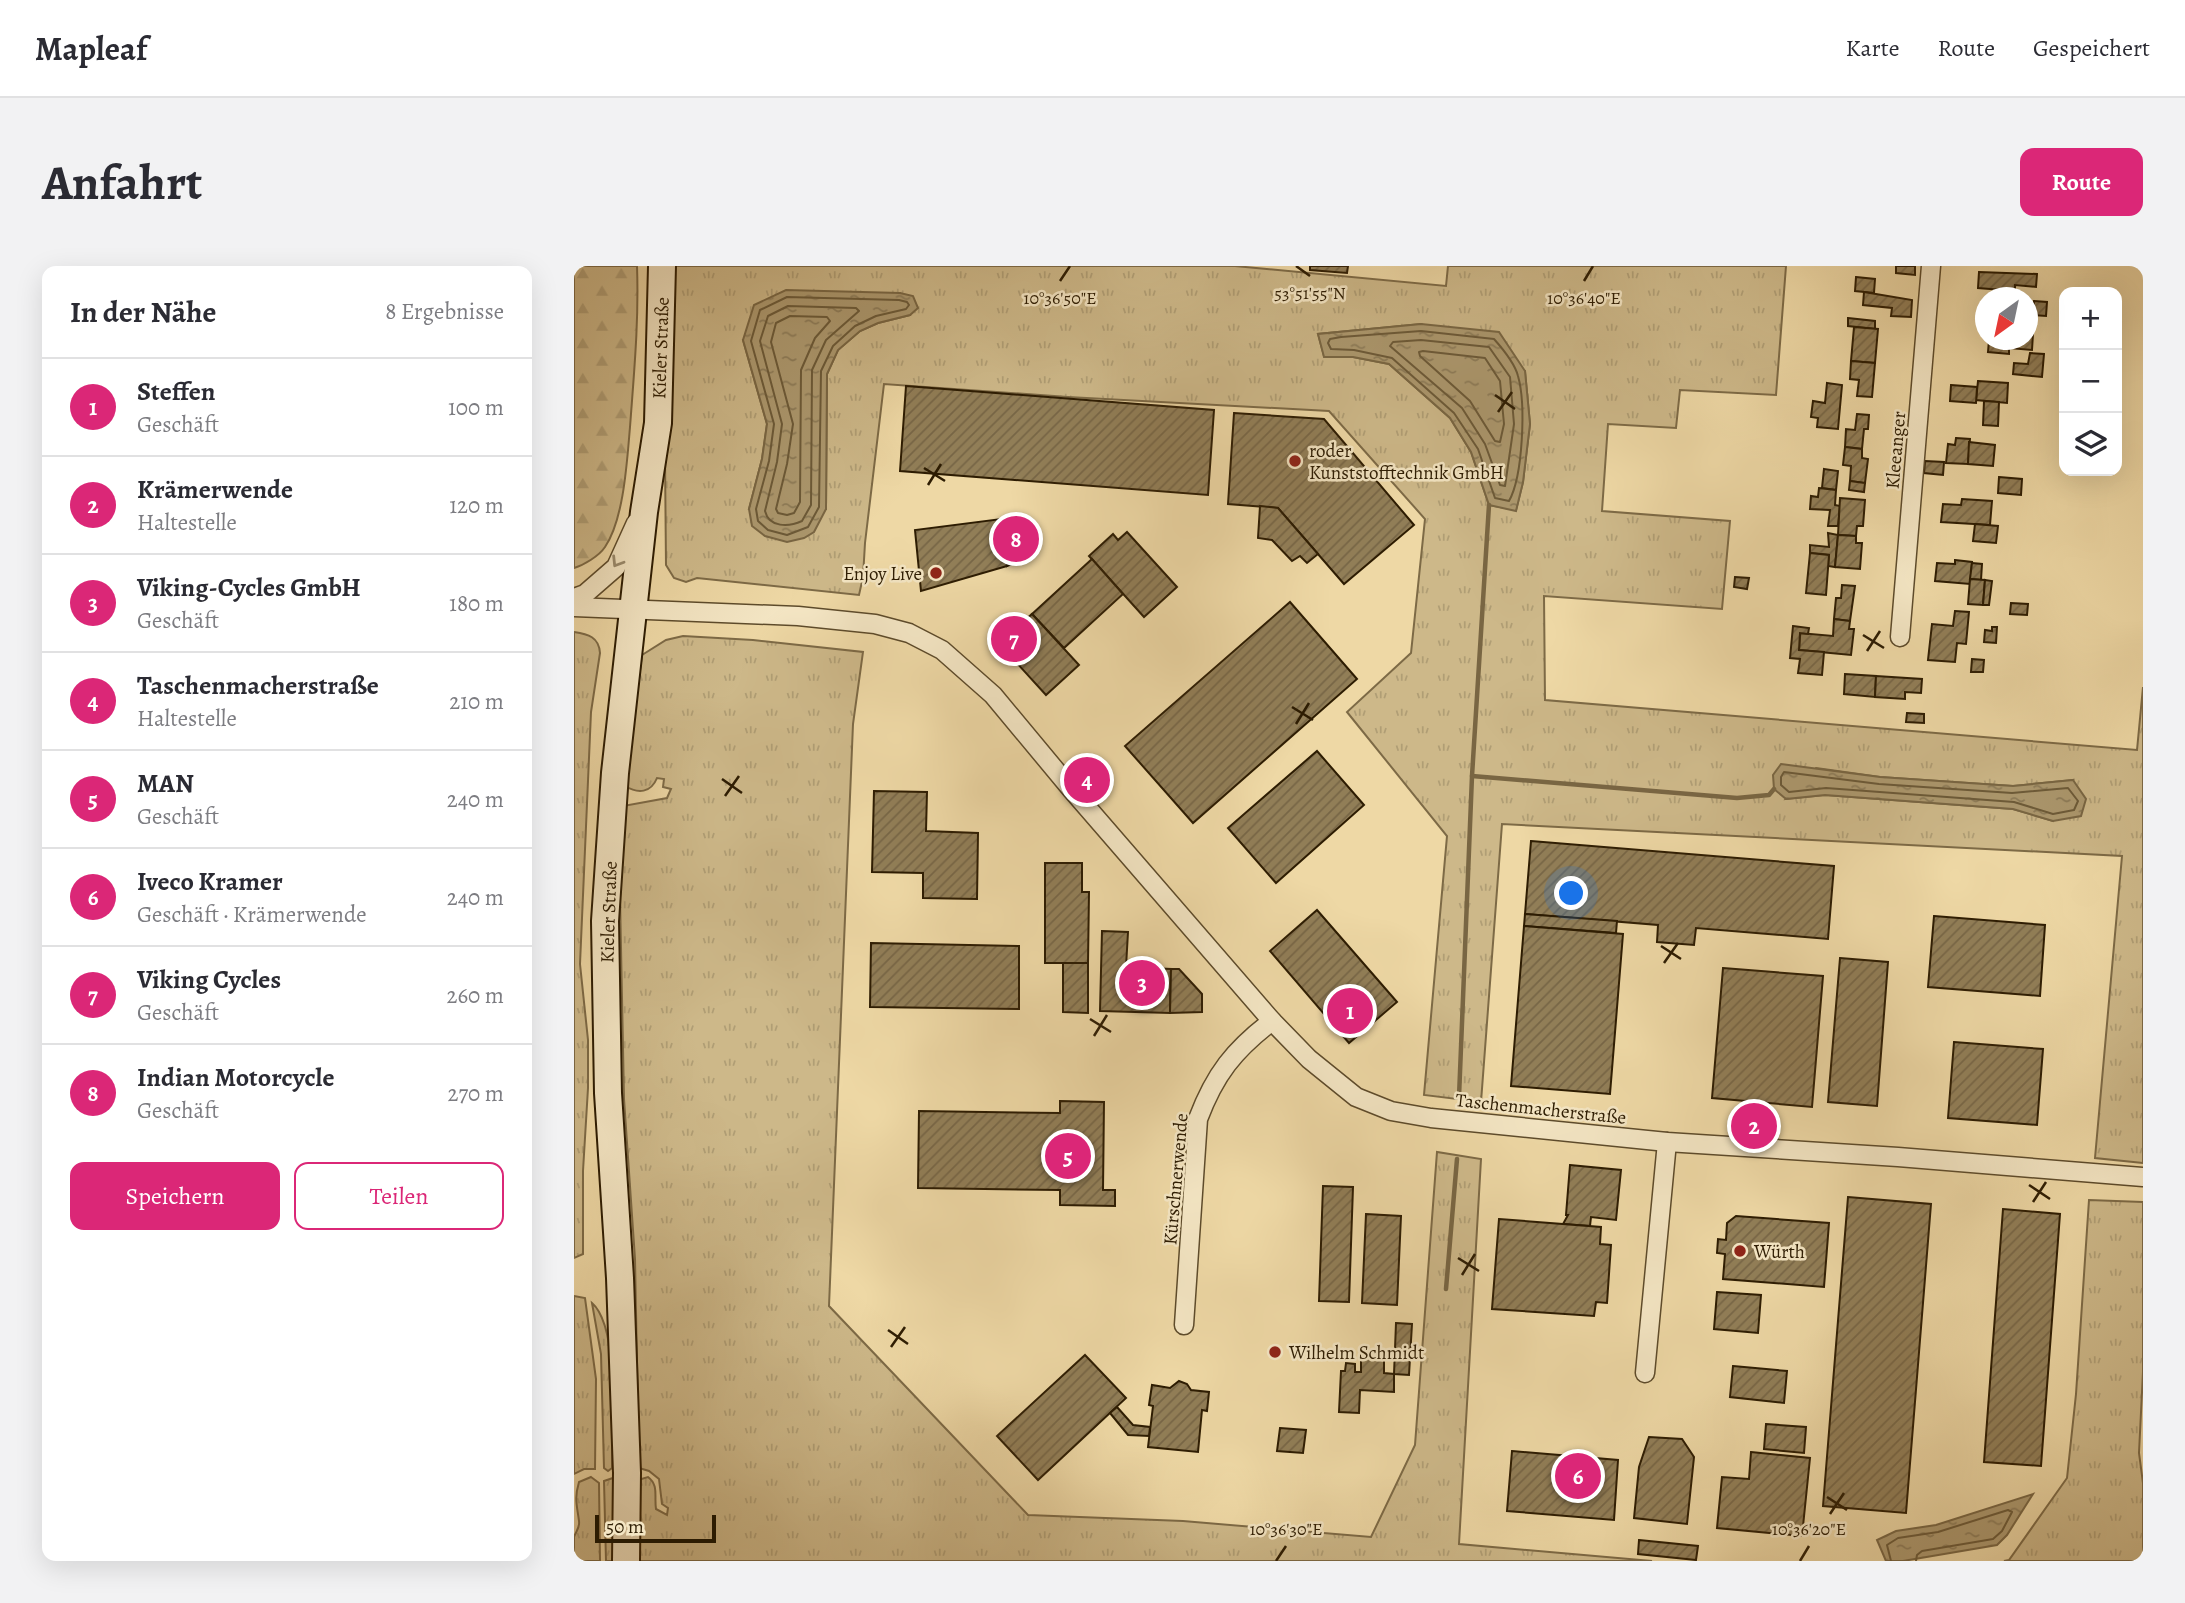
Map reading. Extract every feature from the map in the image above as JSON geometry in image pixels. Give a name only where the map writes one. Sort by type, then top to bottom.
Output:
[{"type":"main road","name":"Kieler Straße","points":[[625,1561],[626,1460],[620,1278],[608,1093],[606,921],[615,773],[644,512],[658,423],[662,266]]},
{"type":"street","name":"Kleeanger","points":[[1900,637],[1931,266]]},
{"type":"street","points":[[574,598],[585,594],[616,567],[633,528],[644,512]]},
{"type":"street","name":"Taschenmacherstraße","points":[[574,607],[798,616],[875,624],[909,633],[942,650],[993,695],[1072,790],[1308,1059],[1356,1097],[1391,1111],[1431,1118],[1667,1142],[2143,1177]]},
{"type":"street","name":"Kürschnerwende","points":[[1184,1325],[1198,1119],[1208,1092],[1224,1066],[1272,1021]]},
{"type":"street","points":[[1645,1373],[1667,1142]]},
{"type":"green space","points":[[574,266],[637,266],[637,286],[630,427],[620,506],[605,547],[591,560],[574,568]]},
{"type":"green space","points":[[672,266],[1235,266],[1446,286],[1448,266],[1786,266],[1776,395],[1680,390],[1676,428],[1608,424],[1602,511],[1730,521],[1722,609],[1544,596],[1545,700],[2137,750],[2143,687],[2143,1163],[2095,1158],[2122,856],[1502,824],[1481,1102],[1424,1095],[1447,836],[1347,712],[1411,653],[1425,519],[1329,411],[884,384],[859,595],[697,578],[686,582],[674,578],[666,565],[665,459]],"holes":[[[869,293],[900,293],[910,315],[878,323],[860,331],[838,350],[827,374],[826,509],[749,509],[762,459],[767,424],[743,340]],[[1421,324],[1525,371],[1530,424],[1523,482],[1516,510],[1489,505],[1471,452],[1450,418],[1389,364],[1353,357],[1324,356],[1318,334]],[[1816,768],[1880,777],[2013,786],[2073,780],[2053,821],[2013,809],[1825,795],[1786,799]]]},
{"type":"green space","points":[[574,632],[592,637],[600,653],[591,712],[580,964],[588,1040],[583,1254],[574,1258]]},
{"type":"green space","points":[[683,636],[753,640],[863,652],[853,724],[829,1306],[1028,1515],[1183,1521],[1371,1537],[1415,1445],[1437,1152],[1481,1159],[1459,1544],[1652,1561],[634,1561],[638,1480],[648,1477],[655,1487],[656,1509],[667,1515],[668,1508],[662,1504],[659,1479],[649,1471],[639,1468],[635,1259],[624,1099],[620,897],[623,806],[667,798],[671,789],[663,787],[664,779],[657,778],[651,787],[644,791],[625,786],[642,655],[666,640]]},
{"type":"green space","points":[[2089,1200],[2143,1202],[2143,1372],[2139,1453],[2143,1483],[2143,1561],[2004,1561],[2009,1560],[2067,1478],[2076,1394]]},
{"type":"green space","points":[[574,1296],[585,1298],[596,1379],[595,1469],[584,1469],[574,1474]]},
{"type":"green space","points":[[592,1303],[601,1315],[611,1356],[612,1468],[608,1471],[604,1468],[601,1354]]},
{"type":"green space","points":[[591,1477],[599,1483],[600,1561],[574,1561],[574,1537],[579,1523],[577,1488],[579,1482]]},
{"type":"green space","points":[[613,1478],[615,1561],[606,1561],[604,1481]]},
{"type":"water","points":[[786,290],[900,293],[913,296],[918,308],[910,315],[878,323],[860,331],[838,350],[827,374],[826,509],[814,532],[804,538],[787,542],[765,536],[752,526],[749,509],[762,459],[767,424],[743,340],[754,305]]},
{"type":"water","points":[[1421,324],[1499,332],[1525,371],[1530,424],[1523,482],[1516,511],[1489,505],[1471,452],[1450,418],[1389,364],[1353,357],[1324,357],[1318,334]]},
{"type":"water","points":[[1781,764],[1880,777],[2013,786],[2073,780],[2086,799],[2081,816],[2053,821],[2013,809],[1825,795],[1786,799],[1774,789],[1773,775]]},
{"type":"water","points":[[2033,1494],[2007,1535],[1997,1545],[1903,1561],[1886,1561],[1877,1540],[1896,1531],[1936,1525]]},
{"type":"building","points":[[1310,266],[1348,266],[1347,273],[1310,270]]},
{"type":"building","points":[[1896,266],[1915,266],[1915,275],[1896,273]]},
{"type":"building","points":[[1979,272],[2037,274],[2036,287],[1978,287]]},
{"type":"building","points":[[1856,277],[1875,279],[1874,293],[1855,291]]},
{"type":"building","points":[[1864,292],[1912,300],[1911,317],[1891,316],[1892,308],[1863,305]]},
{"type":"building","points":[[2038,301],[2047,302],[2046,316],[2038,315]]},
{"type":"building","points":[[1848,318],[1875,321],[1875,329],[1848,326]]},
{"type":"building","points":[[1854,327],[1878,329],[1875,363],[1851,361]]},
{"type":"building","points":[[2009,350],[2009,354],[1988,352]]},
{"type":"building","points":[[2030,353],[2044,354],[2042,377],[2013,374],[2014,363],[2028,364]]},
{"type":"building","points":[[1851,361],[1875,363],[1872,397],[1857,396],[1859,380],[1850,379]]},
{"type":"building","points":[[1978,381],[2008,383],[2007,403],[1976,400]]},
{"type":"building","points":[[1827,383],[1842,385],[1838,429],[1817,427],[1818,418],[1811,417],[1813,401],[1825,403]]},
{"type":"building","points":[[1951,385],[1977,387],[1976,403],[1950,401]]},
{"type":"building","points":[[906,386],[1214,410],[1208,495],[900,471]]},
{"type":"building","points":[[1984,401],[1999,402],[1998,426],[1983,425]]},
{"type":"building","name":"roder Kunststofftechnik GmbH","points":[[1234,413],[1324,419],[1414,525],[1344,584],[1278,508],[1228,504]]},
{"type":"building","points":[[1857,414],[1869,415],[1862,449],[1845,447],[1846,429],[1855,430]]},
{"type":"building","points":[[1956,438],[1970,439],[1968,464],[1946,463],[1948,444],[1955,445]]},
{"type":"building","points":[[1969,442],[1995,445],[1993,466],[1968,464]]},
{"type":"building","points":[[1845,447],[1862,449],[1862,458],[1868,459],[1865,483],[1850,481],[1851,466],[1843,465]]},
{"type":"building","points":[[1925,461],[1944,462],[1943,475],[1924,473]]},
{"type":"building","points":[[1824,469],[1838,471],[1836,490],[1822,488]]},
{"type":"building","points":[[1999,477],[2022,479],[2021,495],[1998,493]]},
{"type":"building","points":[[1850,481],[1865,483],[1864,492],[1849,490]]},
{"type":"building","points":[[1819,488],[1836,490],[1835,505],[1840,506],[1838,526],[1828,526],[1830,510],[1810,509],[1811,496],[1818,497]]},
{"type":"building","points":[[1840,498],[1865,500],[1863,526],[1857,526],[1856,536],[1838,535]]},
{"type":"building","points":[[1962,499],[1992,501],[1990,525],[1941,522],[1943,504],[1961,505]]},
{"type":"building","points":[[1260,506],[1278,508],[1318,554],[1307,563],[1300,556],[1292,561],[1272,540],[1258,538]]},
{"type":"building","points":[[1022,518],[1031,523],[1038,542],[1033,552],[1025,559],[1007,566],[1001,519]]},
{"type":"building","points":[[1001,519],[1007,566],[921,591],[915,530]]},
{"type":"building","points":[[1975,524],[1998,526],[1996,543],[1973,541]]},
{"type":"building","points":[[1127,532],[1177,587],[1144,617],[1089,556],[1113,534],[1118,540]]},
{"type":"building","points":[[1828,533],[1838,535],[1835,567],[1828,566],[1829,555],[1810,553],[1810,545],[1829,547]]},
{"type":"building","points":[[1838,535],[1856,536],[1856,543],[1862,543],[1860,569],[1835,567]]},
{"type":"building","points":[[1810,553],[1829,555],[1826,595],[1806,593]]},
{"type":"building","points":[[1092,559],[1123,594],[1064,648],[1032,614]]},
{"type":"building","points":[[1955,560],[1972,562],[1970,584],[1935,581],[1937,563],[1955,564]]},
{"type":"building","points":[[1972,563],[1982,564],[1981,580],[1970,579]]},
{"type":"building","points":[[1735,577],[1749,578],[1747,589],[1734,587]]},
{"type":"building","points":[[1970,579],[1985,580],[1983,605],[1968,604]]},
{"type":"building","points":[[1985,580],[1992,581],[1989,605],[1983,605]]},
{"type":"building","points":[[1842,585],[1855,586],[1850,621],[1834,619],[1836,598],[1841,598]]},
{"type":"building","points":[[1290,602],[1357,679],[1193,823],[1125,746]]},
{"type":"building","points":[[2011,603],[2028,604],[2027,615],[2010,614]]},
{"type":"building","points":[[1955,611],[1969,612],[1966,644],[1957,643],[1955,662],[1928,660],[1932,624],[1953,626]]},
{"type":"building","points":[[1032,614],[1079,665],[1046,695],[994,638],[1018,616],[1023,622]]},
{"type":"building","points":[[1834,619],[1850,621],[1849,629],[1854,629],[1851,655],[1799,650],[1800,633],[1833,636]]},
{"type":"building","points":[[1793,626],[1809,628],[1808,634],[1800,633],[1799,650],[1824,652],[1822,675],[1798,673],[1800,659],[1790,658]]},
{"type":"building","points":[[1992,627],[1997,627],[1996,643],[1984,642],[1985,630],[1992,631]]},
{"type":"building","points":[[1972,659],[1984,660],[1983,672],[1971,672]]},
{"type":"building","points":[[1845,674],[1876,676],[1875,697],[1844,694]]},
{"type":"building","points":[[1876,676],[1922,679],[1921,693],[1905,692],[1905,699],[1875,697]]},
{"type":"building","points":[[1907,713],[1924,714],[1924,723],[1906,722]]},
{"type":"building","points":[[1317,751],[1364,805],[1276,883],[1228,828]]},
{"type":"building","points":[[874,791],[927,792],[926,831],[978,833],[977,899],[923,898],[923,873],[872,872]]},
{"type":"building","points":[[1531,841],[1834,866],[1828,939],[1696,928],[1694,945],[1657,942],[1658,925],[1525,914]]},
{"type":"building","points":[[1045,863],[1082,863],[1082,892],[1089,892],[1088,963],[1045,963]]},
{"type":"building","points":[[1317,910],[1397,1002],[1349,1043],[1270,951]]},
{"type":"building","points":[[1525,914],[1617,921],[1616,933],[1524,926]]},
{"type":"building","points":[[1934,916],[2045,925],[2040,996],[1928,987]]},
{"type":"building","points":[[1524,926],[1623,934],[1610,1094],[1511,1086]]},
{"type":"building","points":[[1102,931],[1128,932],[1126,967],[1171,969],[1170,1013],[1100,1011]]},
{"type":"building","points":[[871,943],[1019,946],[1019,1009],[870,1007]]},
{"type":"building","points":[[1840,958],[1888,962],[1877,1106],[1828,1102]]},
{"type":"building","points":[[1063,963],[1088,963],[1088,1013],[1063,1012]]},
{"type":"building","points":[[1723,968],[1823,976],[1812,1107],[1712,1098]]},
{"type":"building","points":[[1171,969],[1179,969],[1202,994],[1202,1012],[1170,1013]]},
{"type":"building","points":[[1954,1042],[2043,1049],[2037,1125],[1948,1118]]},
{"type":"building","points":[[1060,1101],[1104,1102],[1103,1190],[1115,1190],[1115,1206],[1060,1205],[1060,1190],[918,1188],[919,1111],[1060,1113]]},
{"type":"building","points":[[1570,1165],[1621,1170],[1616,1220],[1591,1217],[1590,1226],[1563,1224],[1568,1215]]},
{"type":"building","points":[[1323,1186],[1353,1187],[1349,1302],[1319,1301]]},
{"type":"building","points":[[1848,1197],[1931,1204],[1906,1513],[1823,1506]]},
{"type":"building","points":[[2003,1209],[2060,1214],[2041,1466],[1984,1462]]},
{"type":"building","points":[[1366,1214],[1401,1216],[1397,1305],[1362,1303]]},
{"type":"building","points":[[1736,1216],[1829,1223],[1824,1287],[1723,1279],[1725,1254],[1717,1253],[1718,1239],[1726,1240],[1727,1223]]},
{"type":"building","points":[[1499,1219],[1601,1227],[1600,1244],[1611,1245],[1607,1303],[1596,1302],[1594,1316],[1492,1309]]},
{"type":"building","points":[[1717,1292],[1761,1295],[1758,1333],[1714,1329]]},
{"type":"building","points":[[1396,1323],[1412,1324],[1409,1375],[1394,1374]]},
{"type":"building","points":[[1085,1355],[1126,1398],[1038,1480],[997,1436]]},
{"type":"building","points":[[1361,1355],[1384,1356],[1384,1373],[1394,1374],[1394,1392],[1360,1390],[1359,1413],[1339,1412],[1341,1371],[1345,1371],[1346,1363],[1355,1364],[1355,1372],[1361,1372]]},
{"type":"building","points":[[1733,1366],[1787,1371],[1784,1403],[1730,1397]]},
{"type":"building","points":[[1179,1381],[1187,1384],[1191,1390],[1209,1392],[1207,1411],[1202,1410],[1198,1452],[1148,1447],[1153,1406],[1149,1405],[1152,1385],[1170,1388]]},
{"type":"building","points":[[1117,1407],[1133,1425],[1150,1427],[1149,1436],[1128,1435],[1110,1413]]},
{"type":"building","points":[[1766,1424],[1806,1427],[1804,1453],[1764,1449]]},
{"type":"building","points":[[1280,1428],[1306,1430],[1303,1453],[1277,1451]]},
{"type":"building","points":[[1649,1437],[1682,1439],[1694,1457],[1687,1524],[1634,1518],[1639,1467]]},
{"type":"building","points":[[1512,1451],[1618,1460],[1614,1520],[1507,1511]]},
{"type":"building","points":[[1751,1452],[1810,1458],[1802,1536],[1717,1528],[1722,1477],[1749,1479]]},
{"type":"building","points":[[1639,1540],[1698,1546],[1696,1560],[1638,1554]]},
{"type":"waterway","points":[[1459,1097],[1472,776],[1489,505]]},
{"type":"waterway","points":[[1472,776],[1737,798],[1769,795],[1774,789]]},
{"type":"waterway","points":[[1446,1289],[1457,1159]]},
{"type":"place","name":"roder Kunststofftechnik GmbH","points":[[1295,461]]},
{"type":"place","name":"Indian Motorcycle","points":[[1016,539]]},
{"type":"place","name":"Enjoy Live","points":[[936,573]]},
{"type":"place","name":"Viking Cycles","points":[[1014,639]]},
{"type":"place","name":"Taschenmacherstraße","points":[[1087,780]]},
{"type":"place","name":"Viking-Cycles GmbH","points":[[1142,983]]},
{"type":"place","name":"Steffen","points":[[1350,1011]]},
{"type":"place","name":"Krämerwende","points":[[1754,1126]]},
{"type":"place","name":"MAN","points":[[1068,1156]]},
{"type":"place","name":"Würth","points":[[1740,1251]]},
{"type":"place","name":"Wilhelm Schmidt","points":[[1275,1352]]},
{"type":"place","name":"Iveco Kramer","points":[[1578,1476]]}]
